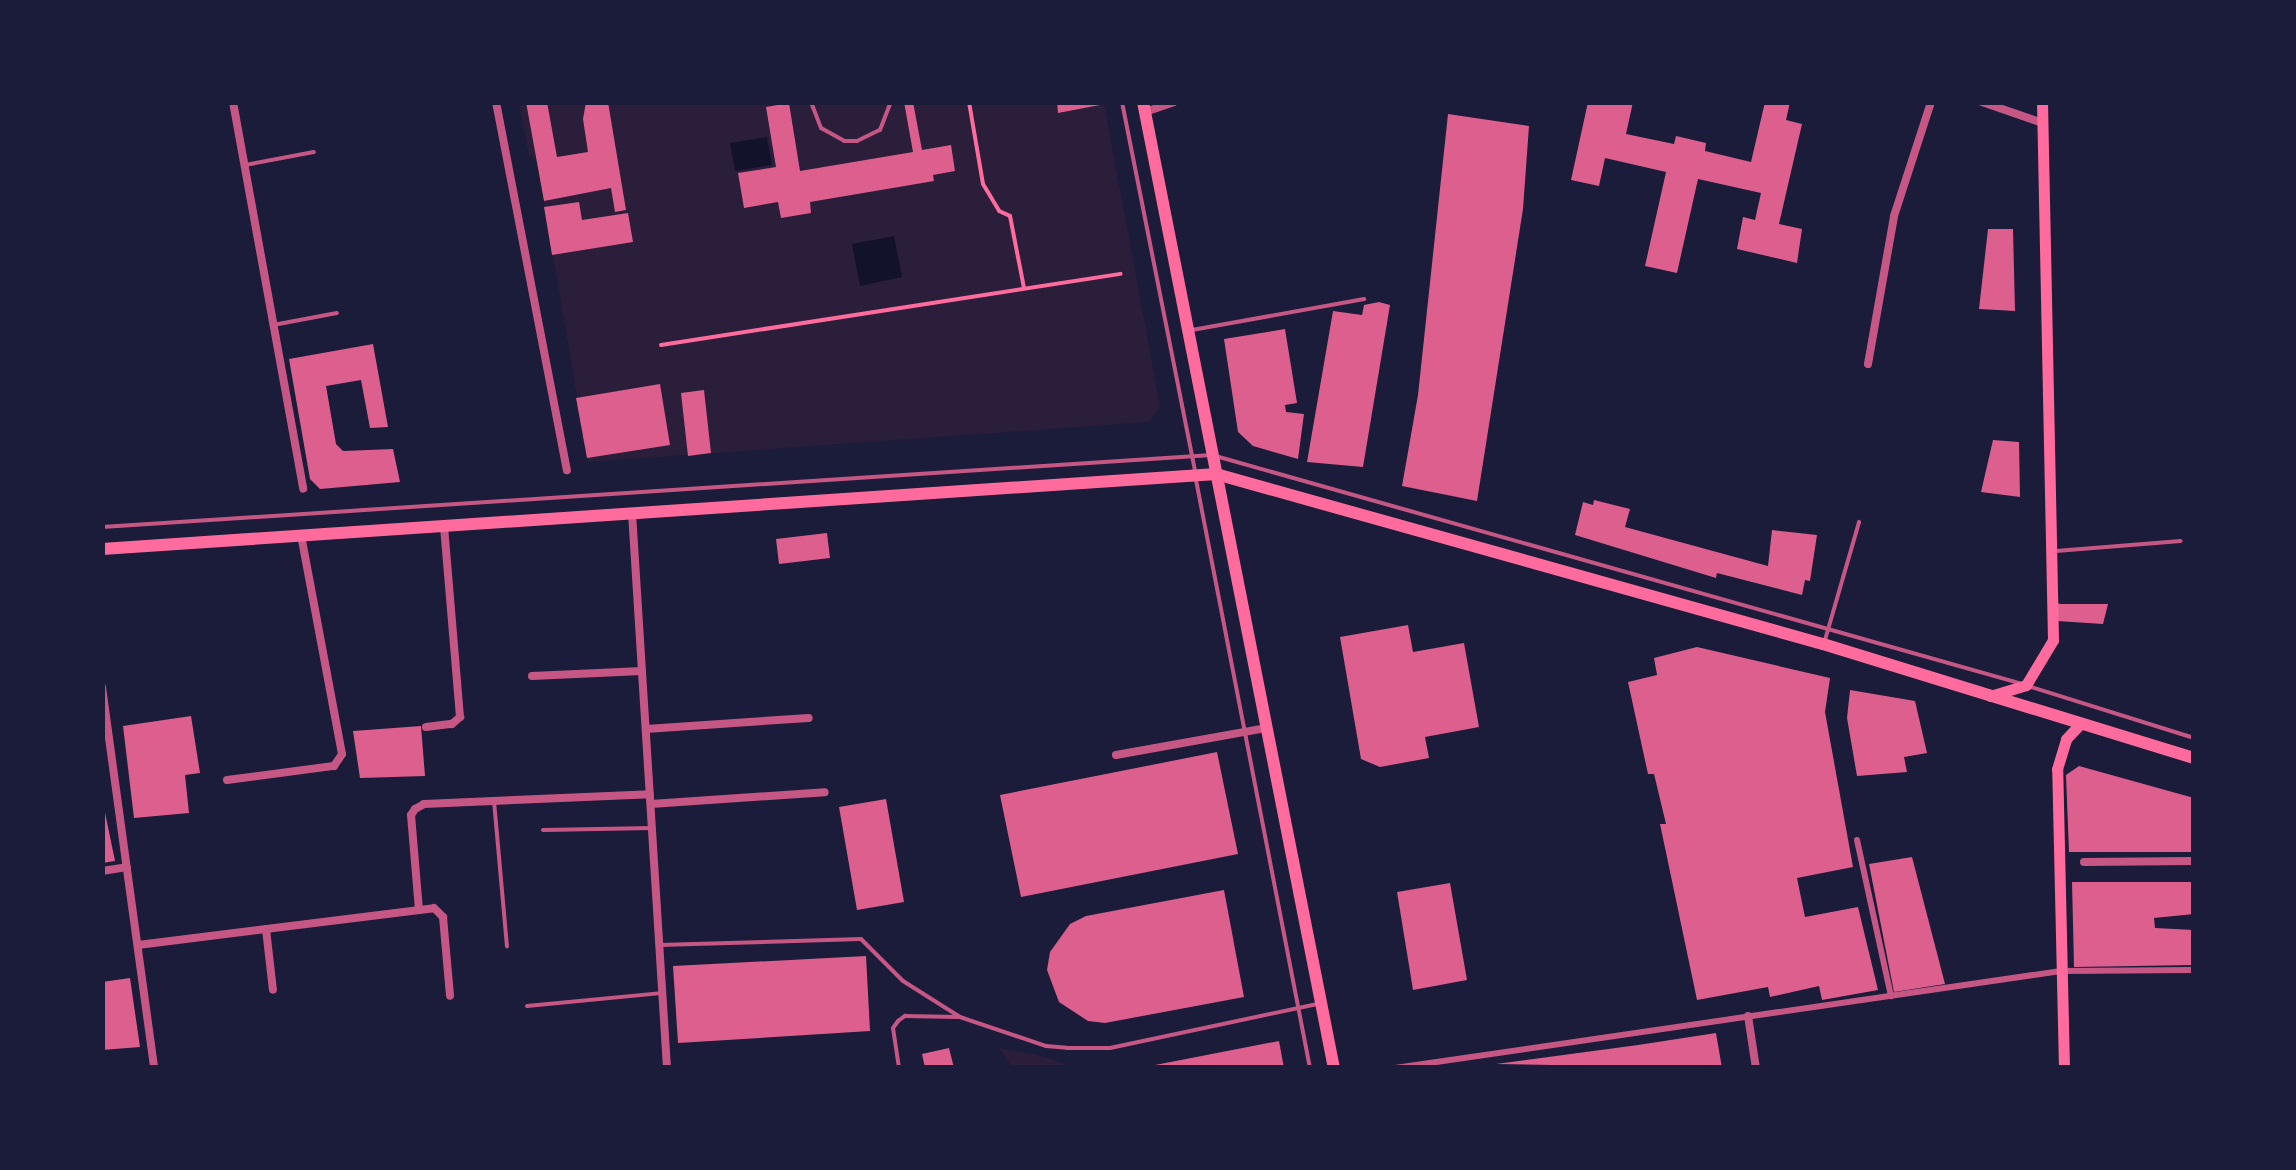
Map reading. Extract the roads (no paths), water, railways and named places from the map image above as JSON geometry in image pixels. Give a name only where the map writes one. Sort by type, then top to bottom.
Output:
[{"type":"main road","points":[[1990,696],[2026,686],[2053,640],[2042,102]]},
{"type":"main road","points":[[1144,107],[1334,1068]]},
{"type":"main road","points":[[102,549],[1216,474],[1823,644],[2194,758]]},
{"type":"main road","points":[[2064,1068],[2057,769],[2066,740],[2081,724]]},
{"type":"street","points":[[233,102],[303,489]]},
{"type":"street","points":[[496,102],[566,470]]},
{"type":"street","points":[[1144,107],[1174,102]]},
{"type":"street","points":[[1868,364],[1894,216],[1931,102]]},
{"type":"street","points":[[1982,102],[2042,123]]},
{"type":"street","points":[[632,513],[667,1068]]},
{"type":"street","points":[[426,727],[457,722],[460,711],[444,526]]},
{"type":"street","points":[[227,780],[334,766],[342,754],[301,536]]},
{"type":"street","points":[[532,676],[642,672]]},
{"type":"street","points":[[102,687],[154,1068]]},
{"type":"street","points":[[646,729],[809,718]]},
{"type":"street","points":[[1116,754],[1266,728]]},
{"type":"street","points":[[650,804],[825,792]]},
{"type":"street","points":[[419,910],[411,815],[415,808],[424,804],[650,794]]},
{"type":"street","points":[[1857,840],[1891,996]]},
{"type":"street","points":[[2084,862],[2194,861]]},
{"type":"street","points":[[102,872],[127,868]]},
{"type":"street","points":[[138,946],[434,908],[443,917],[450,996]]},
{"type":"street","points":[[266,929],[273,990]]},
{"type":"street","points":[[1395,1068],[2061,971],[2194,970]]},
{"type":"street","points":[[1748,1016],[1756,1068]]},
{"type":"lane","points":[[811,103],[821,128],[831,137],[857,142],[880,130],[891,102]]},
{"type":"lane","points":[[1122,102],[1310,1068]]},
{"type":"lane","points":[[244,165],[314,152]]},
{"type":"lane","points":[[1188,331],[1364,298]]},
{"type":"lane","points":[[274,325],[336,313]]},
{"type":"lane","points":[[102,527],[1212,456],[1830,628],[2194,738]]},
{"type":"lane","points":[[1823,644],[1859,522]]},
{"type":"lane","points":[[2051,552],[2181,540]]},
{"type":"lane","points":[[494,801],[506,946]]},
{"type":"lane","points":[[543,830],[652,828]]},
{"type":"lane","points":[[660,946],[861,940],[903,981],[960,1017],[1046,1046],[1094,1050],[1320,1003]]},
{"type":"lane","points":[[527,1006],[662,993]]},
{"type":"lane","points":[[899,1068],[893,1028],[898,1021],[905,1016],[960,1017]]}]
